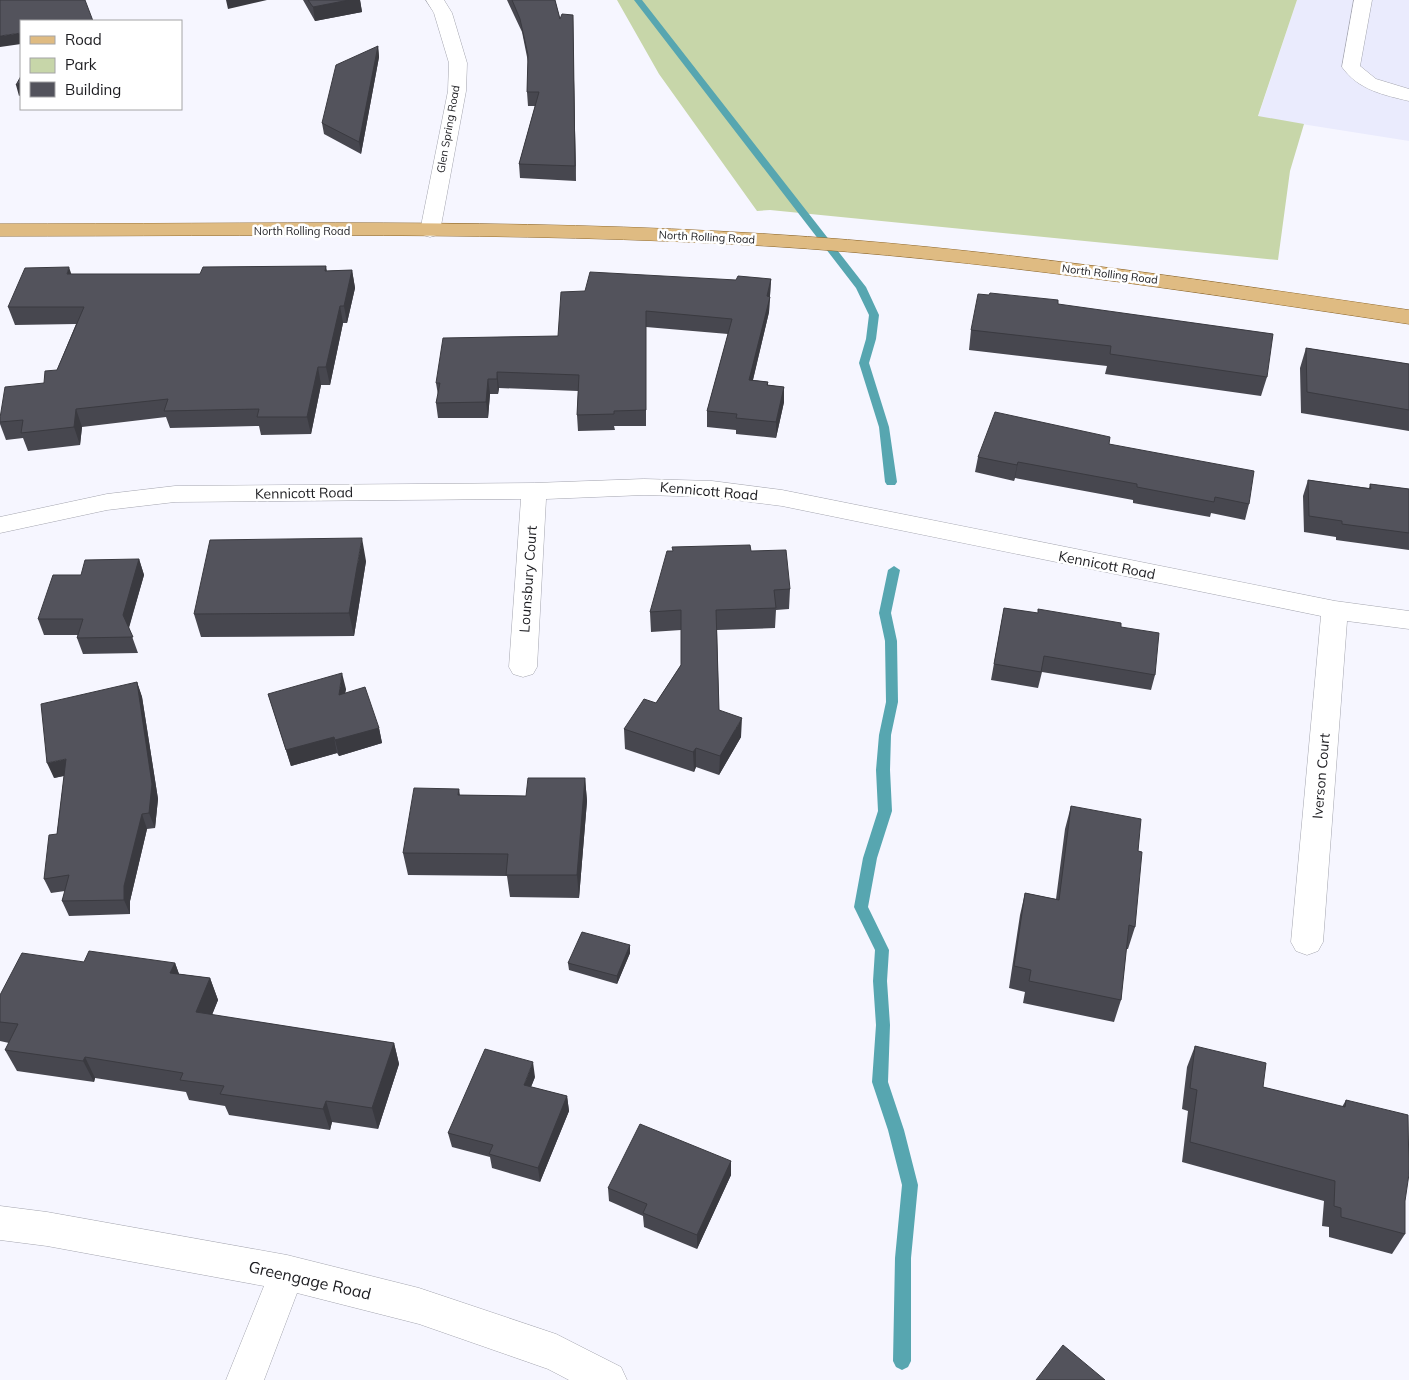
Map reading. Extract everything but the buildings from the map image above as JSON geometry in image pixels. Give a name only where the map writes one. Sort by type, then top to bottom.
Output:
[{"type":"main road","name":"North Rolling Road","points":[[0,230],[430,231],[646,234],[790,241],[860,246],[1087,271],[1409,317]]},
{"type":"street","name":"Glen Spring Road","points":[[430,231],[457,91],[458,63],[443,13],[435,0]]},
{"type":"street","points":[[1363,0],[1351,67],[1357,75],[1372,84],[1409,96]]},
{"type":"street","name":"Kennicott Road","points":[[0,525],[107,502],[174,494],[534,491],[644,487],[712,489],[782,498],[906,525],[1335,610],[1409,620]]},
{"type":"street","name":"Lounsbury Court","points":[[523,667],[534,491]]},
{"type":"street","name":"Iverson Court","points":[[1307,942],[1335,610]]},
{"type":"street","name":"Greengage Road","points":[[0,1223],[47,1229],[287,1273],[419,1306],[556,1353],[608,1380]]},
{"type":"street","points":[[246,1380],[287,1273]]},
{"type":"shaded area","points":[[1297,0],[1409,0],[1409,141],[1258,117]]},
{"type":"green space","points":[[617,0],[1297,0],[1258,116],[1304,124],[1290,171],[1278,260],[770,210],[757,211],[659,74]]},
{"type":"waterway","points":[[638,0],[861,287],[874,315],[871,339],[864,363],[884,427],[891,482]]},
{"type":"waterway","points":[[894,570],[885,613],[891,641],[892,702],[885,735],[883,770],[885,811],[870,858],[861,907],[882,950],[880,981],[883,1025],[880,1082],[896,1130],[910,1185],[903,1258],[902,1361]]}]
